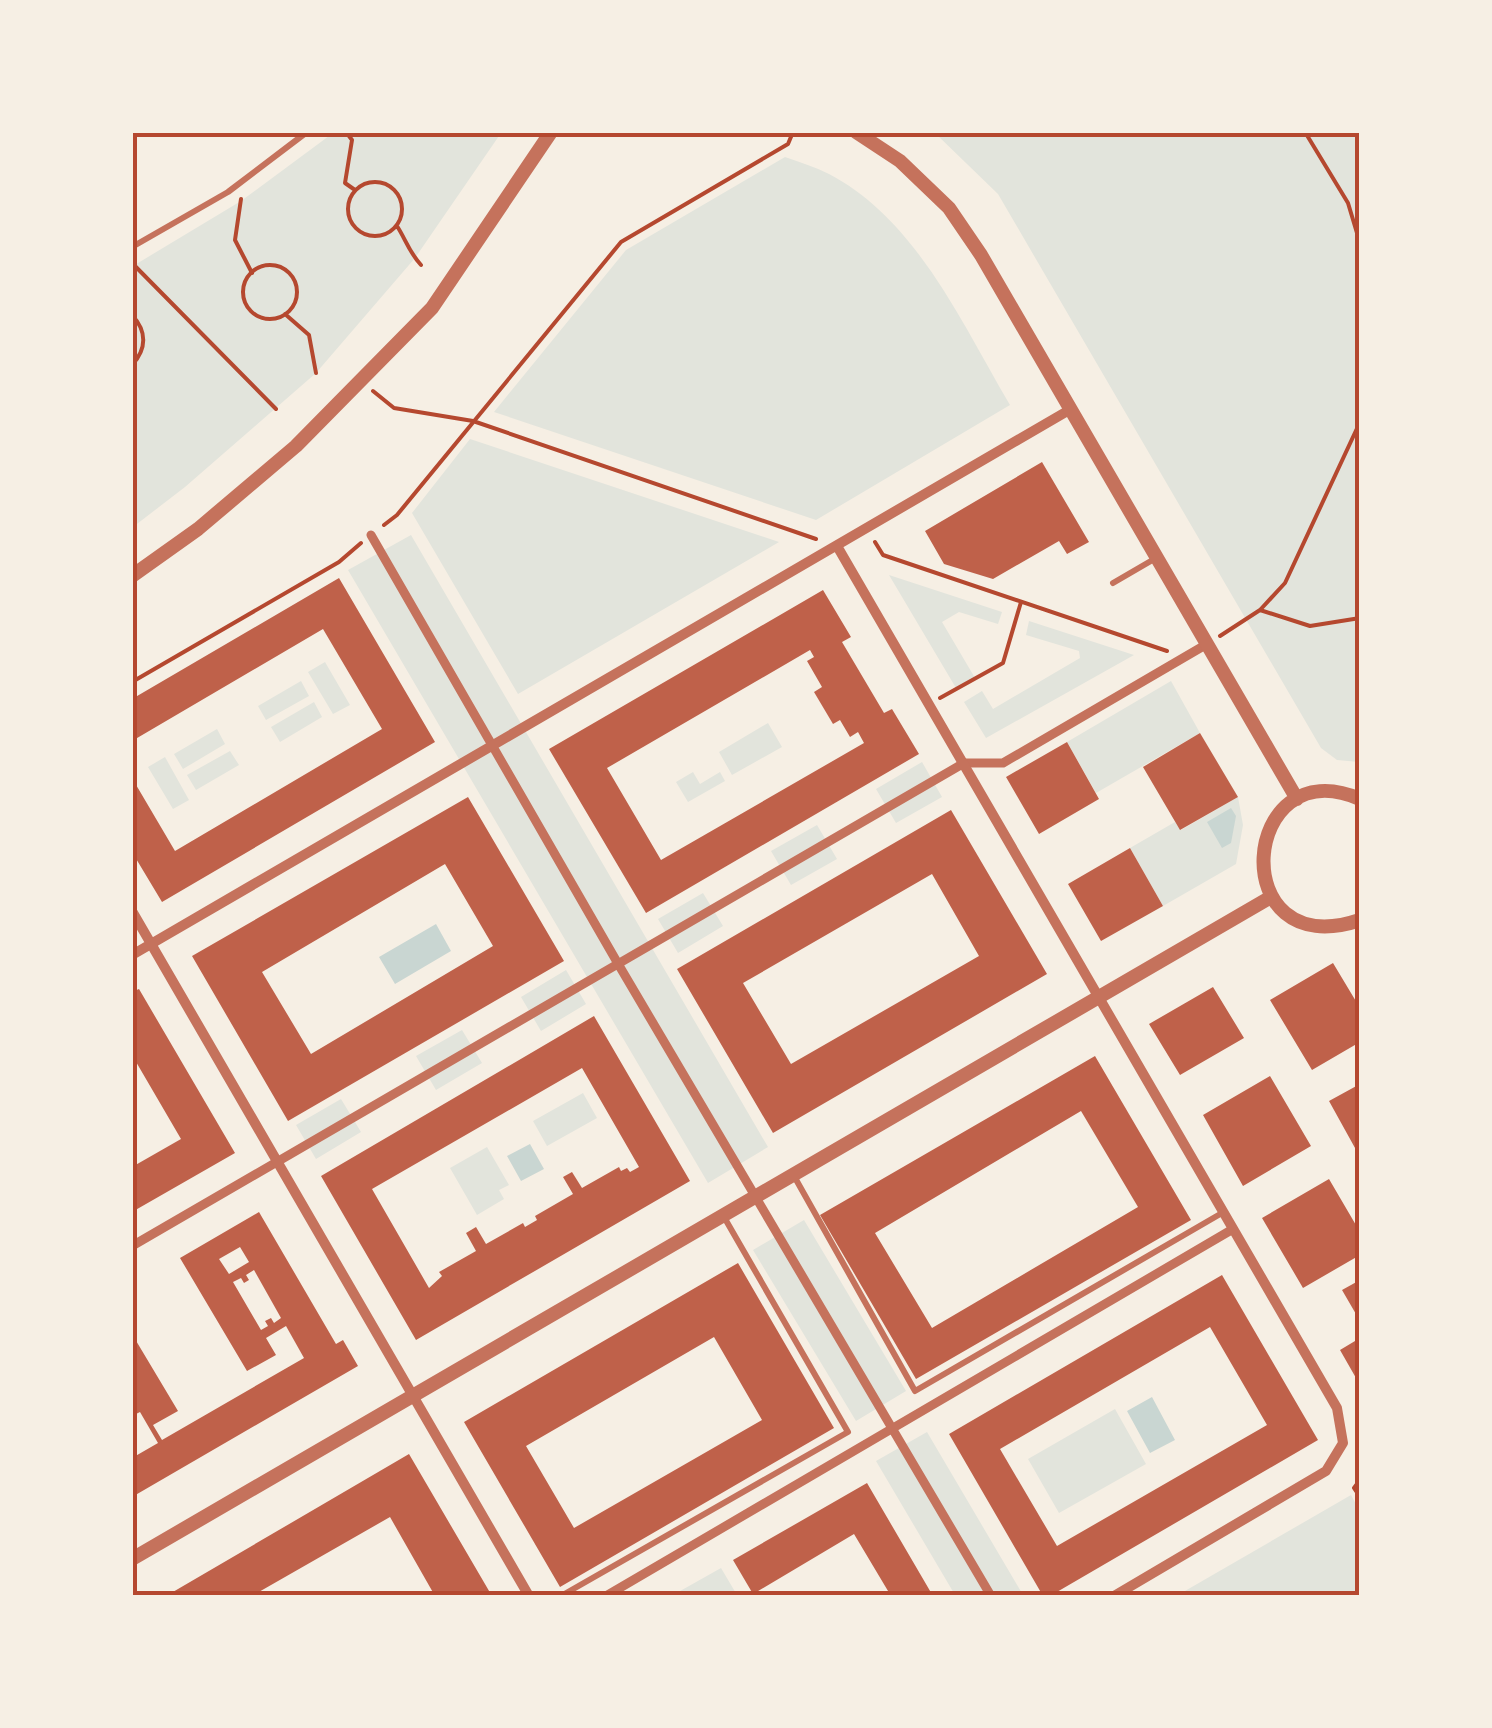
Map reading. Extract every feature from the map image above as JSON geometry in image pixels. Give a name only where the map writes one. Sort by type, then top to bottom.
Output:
[{"type":"street","points":[[132,576],[198,529],[268,470],[432,308],[551,132]]},
{"type":"street","points":[[856,132],[900,162],[949,208],[981,255],[1297,799]]},
{"type":"street","points":[[132,956],[1070,408]]},
{"type":"street","points":[[371,535],[617,962],[991,1596]]},
{"type":"street","points":[[837,546],[1338,1408],[1342,1443],[1326,1472],[1114,1596]]},
{"type":"street","points":[[132,1246],[964,763],[1003,763],[1207,644]]},
{"type":"street","points":[[1359,920],[1322,927],[1303,922],[1271,897],[1263,878],[1261,856],[1266,834],[1277,815],[1297,799],[1336,792],[1360,800]]},
{"type":"street","points":[[132,1560],[1271,897]]},
{"type":"street","points":[[132,911],[528,1596]]},
{"type":"street","points":[[606,1596],[1233,1229]]},
{"type":"lane","points":[[132,247],[245,180],[307,132]]},
{"type":"lane","points":[[1113,582],[1157,557]]},
{"type":"lane","points":[[793,1175],[915,1392],[1224,1212]]},
{"type":"lane","points":[[561,1596],[848,1432],[723,1216]]},
{"type":"path","points":[[346,132],[352,140],[345,183],[356,190]]},
{"type":"path","points":[[132,682],[338,562],[397,514],[621,242],[788,144],[793,132]]},
{"type":"path","points":[[1305,132],[1348,203],[1360,242]]},
{"type":"path","points":[[245,180],[234,240],[252,273]]},
{"type":"path","points":[[376,182],[391,188],[401,202],[396,226],[383,235],[358,231],[348,209],[356,190],[376,182]]},
{"type":"path","points":[[396,226],[407,250],[421,265]]},
{"type":"path","points":[[132,263],[276,409]]},
{"type":"path","points":[[271,265],[292,276],[296,301],[286,314],[261,318],[248,308],[243,292],[252,273],[271,265]]},
{"type":"path","points":[[286,314],[309,335],[316,373]]},
{"type":"path","points":[[132,315],[143,330],[144,341],[132,365]]},
{"type":"path","points":[[362,381],[394,408],[473,421],[837,546]]},
{"type":"path","points":[[1207,644],[1260,610],[1285,582],[1360,422]]},
{"type":"path","points":[[868,529],[883,556],[1186,657]]},
{"type":"path","points":[[929,704],[1003,663],[1021,602]]},
{"type":"path","points":[[1260,610],[1310,626],[1360,618]]},
{"type":"path","points":[[1360,1480],[1354,1488],[1360,1497]]},
{"type":"shaded area","points":[[333,133],[501,133],[415,258],[316,373],[133,527],[133,266],[241,201]]},
{"type":"shaded area","points":[[935,133],[1359,133],[1359,762],[1337,760],[1321,748],[998,194]]},
{"type":"shaded area","points":[[785,157],[829,174],[888,218],[955,308],[1010,405],[816,520],[494,412],[626,250]]},
{"type":"shaded area","points":[[470,439],[779,542],[518,694],[412,513]]},
{"type":"shaded area","points":[[411,535],[768,1147],[708,1183],[348,570]]},
{"type":"shaded area","points":[[889,575],[1002,612],[998,624],[959,612],[942,622],[975,678],[956,688]]},
{"type":"shaded area","points":[[1029,621],[1134,655],[986,738],[964,702],[982,691],[993,709],[1080,658],[1079,651],[1026,635]]},
{"type":"shaded area","points":[[325,662],[350,705],[333,714],[308,672]]},
{"type":"shaded area","points":[[301,681],[309,696],[266,720],[258,706]]},
{"type":"shaded area","points":[[1171,681],[1200,733],[1096,793],[1067,742]]},
{"type":"shaded area","points":[[314,702],[322,717],[280,742],[271,727]]},
{"type":"shaded area","points":[[768,723],[782,747],[732,775],[719,752]]},
{"type":"shaded area","points":[[217,729],[225,744],[183,769],[174,754]]},
{"type":"shaded area","points":[[230,751],[239,765],[196,790],[187,775]]},
{"type":"shaded area","points":[[165,757],[189,800],[173,809],[148,767]]},
{"type":"shaded area","points":[[922,762],[942,797],[896,823],[876,789]]},
{"type":"shaded area","points":[[693,772],[700,784],[720,772],[725,781],[688,802],[676,782]]},
{"type":"shaded area","points":[[1238,797],[1243,825],[1236,864],[1163,906],[1130,848],[1175,822],[1181,830]]},
{"type":"shaded area","points":[[1231,808],[1236,816],[1231,843],[1222,848],[1207,822]]},
{"type":"shaded area","points":[[817,825],[837,859],[791,885],[771,851]]},
{"type":"shaded area","points":[[703,893],[723,926],[678,953],[658,919]]},
{"type":"shaded area","points":[[436,924],[451,951],[395,984],[379,957]]},
{"type":"shaded area","points":[[566,970],[586,1004],[541,1031],[521,997]]},
{"type":"shaded area","points":[[462,1030],[482,1063],[436,1090],[416,1056]]},
{"type":"shaded area","points":[[583,1093],[597,1118],[547,1146],[533,1121]]},
{"type":"shaded area","points":[[341,1099],[361,1132],[316,1159],[296,1125]]},
{"type":"shaded area","points":[[530,1144],[544,1169],[521,1181],[507,1156]]},
{"type":"shaded area","points":[[487,1147],[509,1185],[499,1190],[504,1199],[477,1215],[450,1168]]},
{"type":"shaded area","points":[[804,1220],[906,1391],[856,1421],[753,1250]]},
{"type":"shaded area","points":[[1152,1397],[1175,1440],[1150,1453],[1127,1411]]},
{"type":"shaded area","points":[[1115,1409],[1146,1464],[1059,1513],[1028,1459]]},
{"type":"shaded area","points":[[927,1432],[1023,1595],[955,1595],[876,1461]]},
{"type":"shaded area","points":[[1351,1495],[1359,1510],[1359,1595],[1178,1595]]},
{"type":"shaded area","points":[[721,1568],[737,1595],[673,1595]]},
{"type":"building","points":[[1042,462],[1089,542],[1067,554],[1059,541],[993,579],[944,564],[925,531]]},
{"type":"building","points":[[339,578],[435,742],[162,902],[132,852],[132,778],[175,851],[382,729],[323,629],[132,741],[132,699]]},
{"type":"building","points":[[823,590],[851,637],[842,642],[884,713],[892,709],[919,754],[646,913],[549,749]],"holes":[[[810,650],[814,657],[807,661],[822,687],[814,692],[833,724],[840,720],[850,737],[858,732],[864,743],[661,860],[607,768]]]},
{"type":"building","points":[[1200,733],[1238,797],[1180,830],[1143,767]]},
{"type":"building","points":[[1067,742],[1099,799],[1039,834],[1006,777]]},
{"type":"building","points":[[468,797],[564,961],[288,1121],[192,956]],"holes":[[[445,864],[493,946],[311,1054],[262,972]]]},
{"type":"building","points":[[951,810],[1047,974],[773,1133],[677,969]],"holes":[[[932,874],[979,956],[791,1064],[743,983]]]},
{"type":"building","points":[[1130,848],[1163,906],[1101,941],[1068,884]]},
{"type":"building","points":[[1333,963],[1360,1008],[1360,1042],[1312,1070],[1270,1000]]},
{"type":"building","points":[[1213,987],[1244,1038],[1180,1075],[1149,1024]]},
{"type":"building","points":[[139,989],[235,1153],[132,1212],[132,1167],[181,1139],[132,1055],[132,992]]},
{"type":"building","points":[[594,1016],[690,1181],[416,1340],[321,1176]],"holes":[[[582,1068],[639,1167],[630,1172],[619,1167],[582,1188],[572,1172],[563,1177],[573,1194],[535,1216],[537,1220],[525,1227],[523,1223],[486,1244],[476,1227],[466,1233],[476,1251],[439,1272],[442,1276],[429,1288],[372,1189]]]},
{"type":"building","points":[[1095,1056],[1191,1220],[916,1379],[820,1215]],"holes":[[[1081,1111],[1138,1207],[932,1328],[875,1233]]]},
{"type":"building","points":[[1270,1076],[1311,1146],[1243,1186],[1203,1115]]},
{"type":"building","points":[[1360,1084],[1360,1157],[1329,1101]]},
{"type":"building","points":[[1329,1179],[1360,1232],[1360,1255],[1303,1288],[1262,1218]]},
{"type":"building","points":[[259,1212],[336,1344],[343,1340],[358,1366],[132,1497],[132,1458],[158,1443],[140,1412],[132,1416],[132,1334],[178,1411],[153,1425],[162,1440],[304,1358],[286,1326],[266,1338],[276,1355],[247,1371],[180,1258]],"holes":[[[240,1247],[249,1262],[229,1274],[219,1259]],[[254,1270],[281,1318],[274,1323],[271,1318],[265,1321],[268,1326],[261,1330],[233,1282],[241,1278],[244,1283],[249,1280],[246,1275]]]},
{"type":"building","points":[[738,1263],[834,1428],[560,1587],[464,1422]],"holes":[[[714,1337],[762,1420],[574,1528],[526,1446]]]},
{"type":"building","points":[[1222,1275],[1318,1440],[1050,1596],[1043,1596],[949,1434]],"holes":[[[1210,1327],[1267,1425],[1057,1546],[1000,1449]]]},
{"type":"building","points":[[1360,1280],[1360,1321],[1342,1290]]},
{"type":"building","points":[[1360,1338],[1360,1385],[1340,1350]]},
{"type":"building","points":[[409,1454],[492,1596],[435,1596],[390,1517],[252,1596],[166,1596]]},
{"type":"building","points":[[867,1483],[933,1596],[891,1596],[854,1534],[753,1594],[733,1560]]}]
